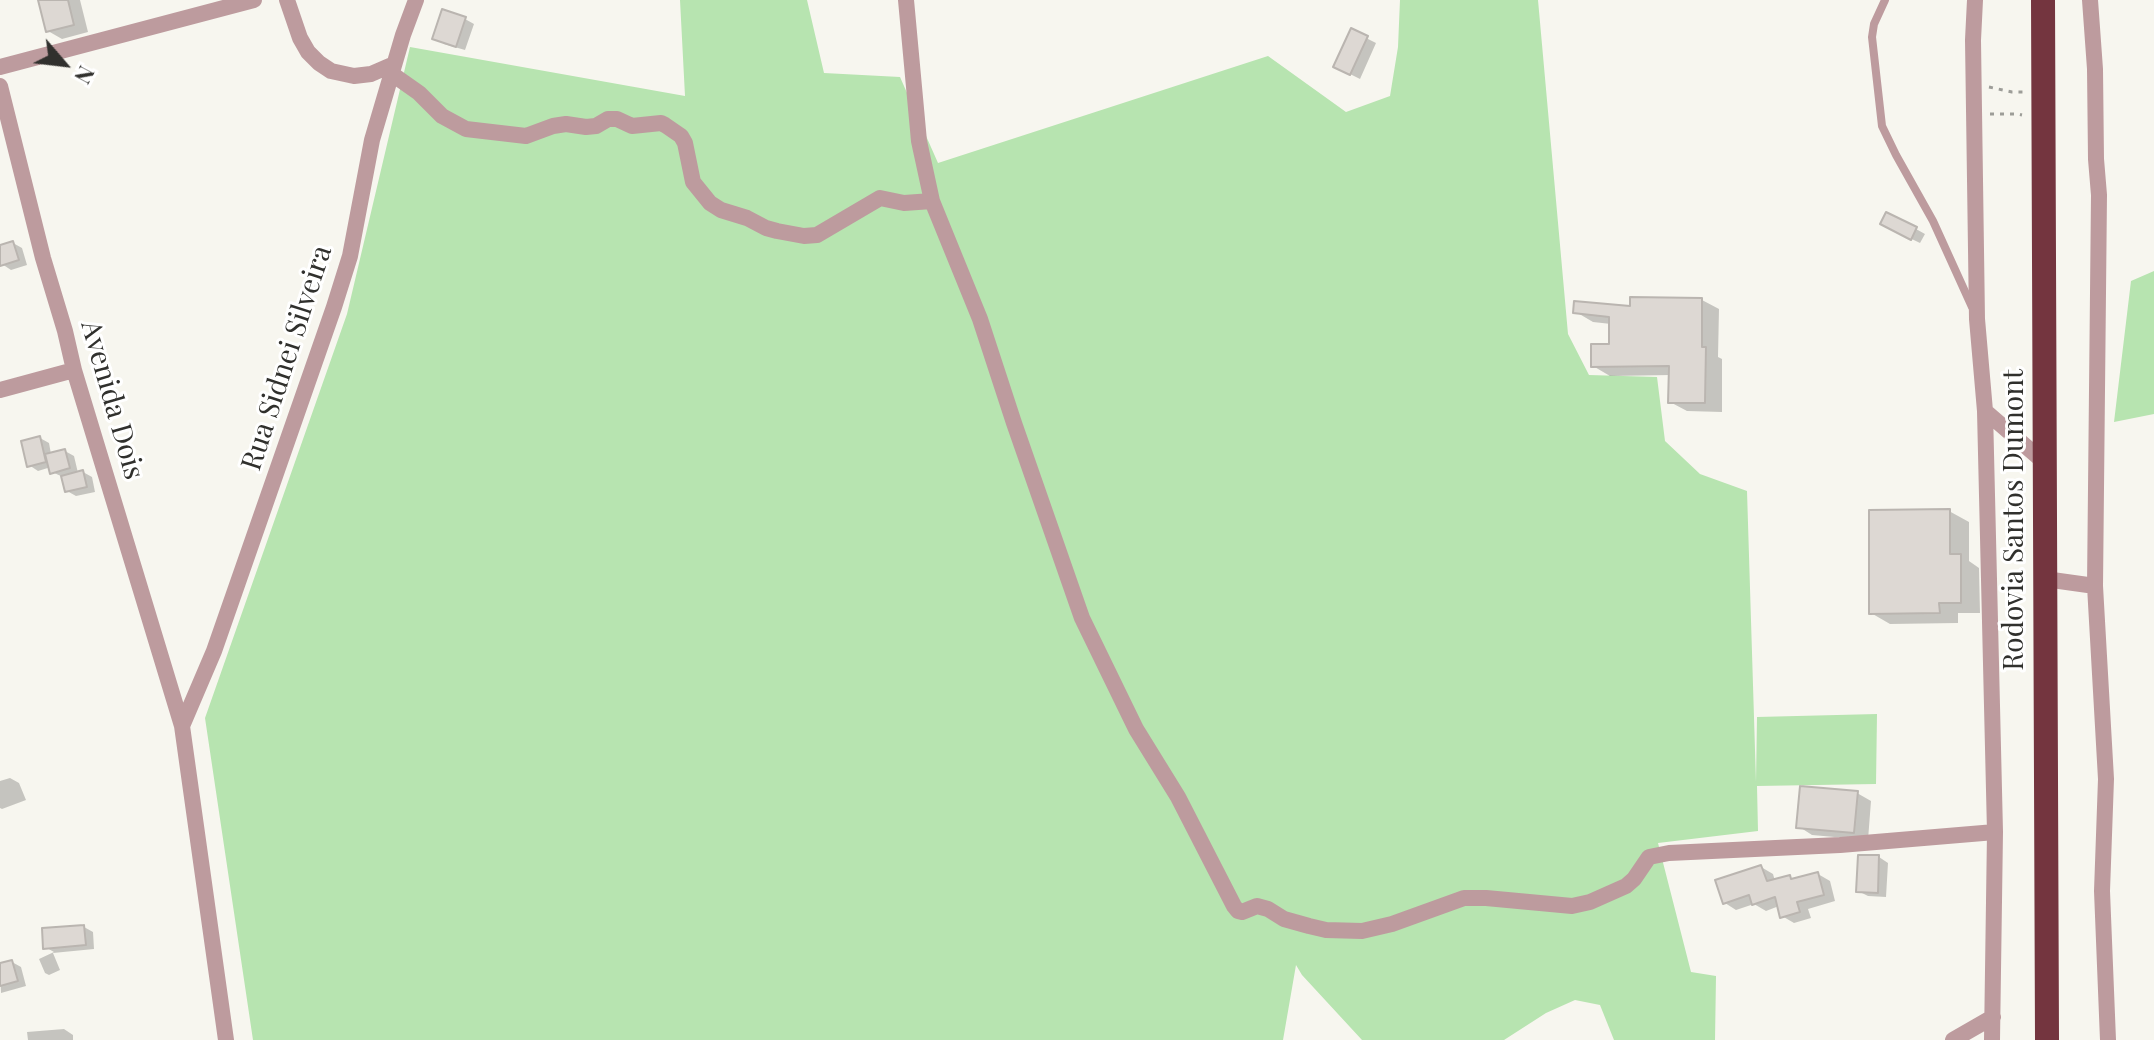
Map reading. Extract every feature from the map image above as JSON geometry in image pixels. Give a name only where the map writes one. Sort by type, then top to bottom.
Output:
[{"type":"highway","name":"Rodovia Santos Dumont","points":[[2043,0],[2047,1040]]},
{"type":"street","points":[[0,67],[254,0]]},
{"type":"street","points":[[287,0],[300,38],[319,63],[331,71],[354,76],[393,69],[442,116],[466,129],[526,136],[566,124],[596,126],[608,119],[617,119],[636,127],[661,123],[681,136],[693,182],[710,203],[766,228],[804,236],[817,235],[880,198],[904,203],[932,201]]},
{"type":"street","name":"Rua Sidnei Silveira","points":[[182,726],[214,651],[334,307],[350,256],[372,140],[416,0]]},
{"type":"street","points":[[906,0],[919,141],[932,201],[980,319],[1082,618],[1136,729],[1178,797],[1238,911],[1257,906],[1284,919],[1309,926],[1362,931],[1392,924],[1464,898],[1572,906],[1590,902],[1626,886],[1649,857],[1669,853],[1840,845],[1995,832]]},
{"type":"street","points":[[1975,0],[1977,319],[1985,411],[1995,832],[1992,1040]]},
{"type":"street","points":[[2090,0],[2099,195],[2095,586],[2106,779],[2102,891],[2108,1040]]},
{"type":"street","name":"Avenida Dois","points":[[0,86],[74,370],[182,726],[226,1040]]},
{"type":"street","points":[[0,390],[74,370]]},
{"type":"street","points":[[1985,411],[2044,462]]},
{"type":"street","points":[[2045,579],[2095,586]]},
{"type":"street","points":[[1953,1040],[1993,1017]]},
{"type":"lane","points":[[1885,0],[1874,24],[1872,37],[1882,126],[1933,221],[1977,319]]},
{"type":"path","points":[[1974,83],[2012,92],[2026,92],[2043,85]]},
{"type":"path","points":[[1974,117],[1997,113],[2018,114],[2043,128]]},
{"type":"green space","points":[[680,0],[807,0],[824,73],[900,77],[938,163],[1268,56],[1346,112],[1390,96],[1398,47],[1400,0],[1538,0],[1568,334],[1589,375],[1657,377],[1665,441],[1700,474],[1747,491],[1756,782],[1757,717],[1877,714],[1876,784],[1757,786],[1758,831],[1658,843],[1691,972],[1716,976],[1715,1040],[1614,1040],[1600,1005],[1575,1000],[1546,1013],[1504,1040],[1362,1040],[1296,965],[1283,1040],[253,1040],[205,718],[347,314],[410,47],[685,96]]},
{"type":"green space","points":[[2154,271],[2154,414],[2114,422],[2131,281]]},
{"type":"building","points":[[38,0],[68,0],[74,25],[46,32]]},
{"type":"building","points":[[442,9],[466,17],[456,47],[432,39]]},
{"type":"building","points":[[1351,28],[1368,36],[1350,75],[1333,67]]},
{"type":"building","points":[[1886,212],[1917,227],[1911,240],[1880,224]]},
{"type":"building","points":[[13,241],[19,260],[0,266],[0,245]]},
{"type":"building","points":[[1630,297],[1702,298],[1702,347],[1706,347],[1705,403],[1668,403],[1669,366],[1591,367],[1591,344],[1609,344],[1609,317],[1573,313],[1574,301],[1630,306]]},
{"type":"building","points":[[40,436],[46,462],[27,467],[21,441]]},
{"type":"building","points":[[65,449],[70,468],[50,474],[45,454]]},
{"type":"building","points":[[83,470],[87,487],[65,492],[61,476]]},
{"type":"building","points":[[1950,509],[1950,554],[1961,554],[1961,603],[1939,603],[1940,613],[1869,614],[1869,510]]},
{"type":"building","points":[[1800,786],[1858,791],[1854,833],[1796,828]]},
{"type":"building","points":[[1858,855],[1879,855],[1878,893],[1856,892]]},
{"type":"building","points":[[1761,865],[1767,881],[1818,872],[1824,895],[1797,902],[1800,912],[1780,918],[1775,897],[1752,905],[1749,895],[1723,904],[1715,880]]},
{"type":"building","points":[[84,925],[86,945],[43,949],[42,928]]},
{"type":"building","points":[[12,960],[18,981],[0,986],[0,963]]}]
